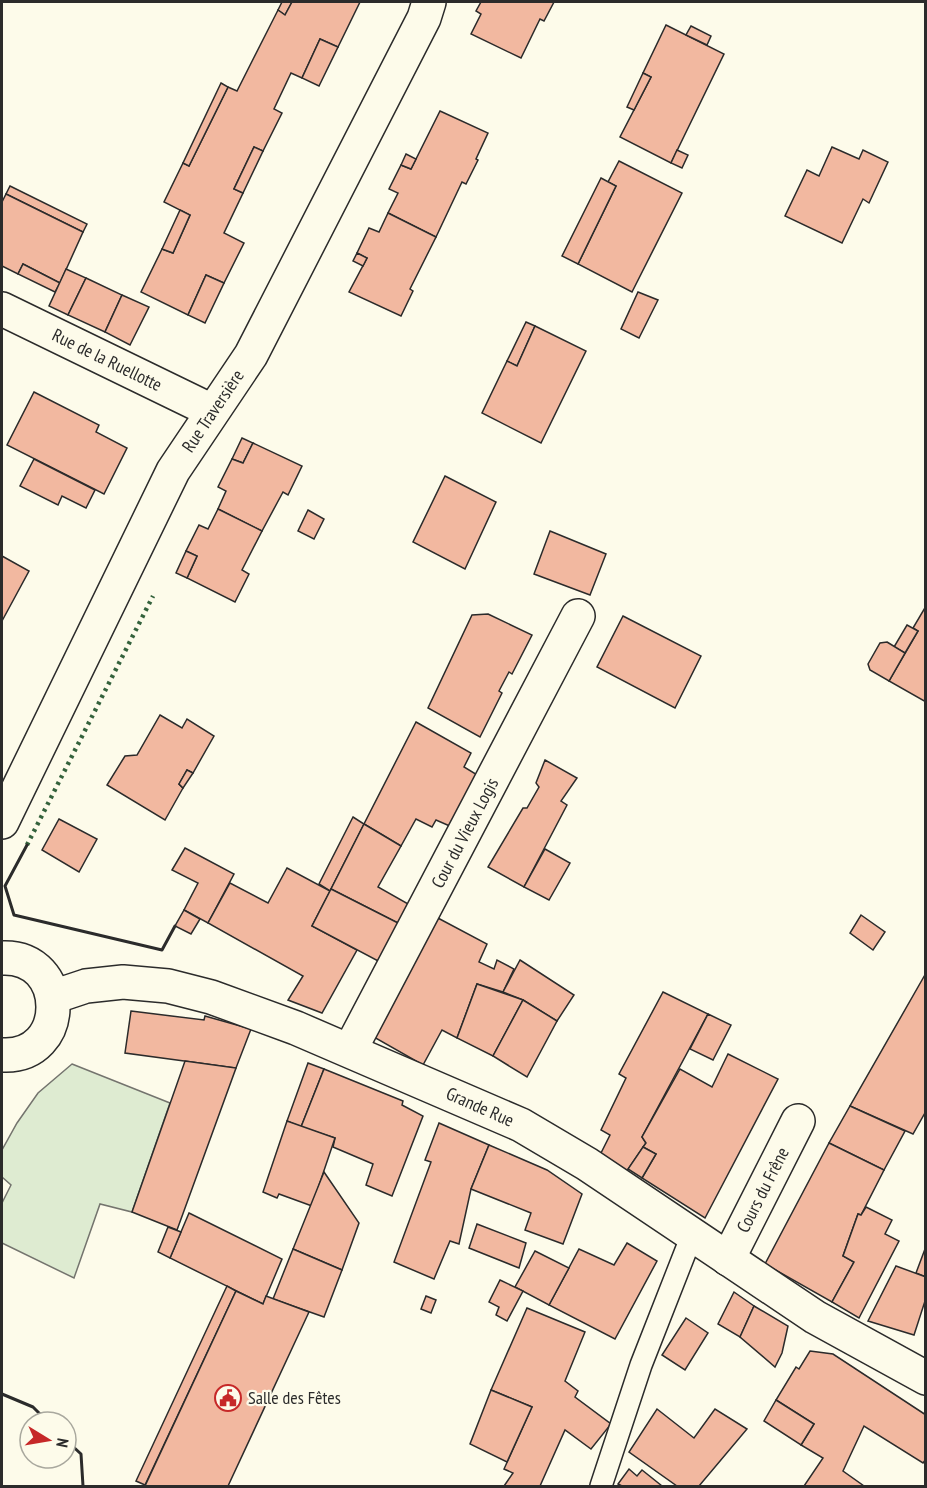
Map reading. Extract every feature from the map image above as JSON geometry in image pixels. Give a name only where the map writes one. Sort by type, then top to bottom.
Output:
[{"type":"street","name":"Rue Traversière","points":[[2,822],[173,471],[251,355],[424,18],[429,2]]},
{"type":"street","name":"Rue de la Ruellotte","points":[[2,309],[212,411]]},
{"type":"street","name":"Cour du Vieux Logis","points":[[350,1050],[578,616]]},
{"type":"street","points":[[2,958],[24,962],[38,970],[47,982],[53,997],[54,1012],[42,1040],[15,1055],[2,1055]]},
{"type":"street","name":"Grande Rue","points":[[53,997],[70,990],[105,983],[146,983],[168,986],[258,1014],[350,1050],[521,1125],[587,1164],[815,1317],[926,1378]]},
{"type":"street","name":"Cours du Frêne","points":[[729,1259],[798,1121]]},
{"type":"lane","points":[[601,1486],[641,1365],[692,1235]]},
{"type":"green space","points":[[72,1064],[170,1103],[132,1212],[100,1204],[74,1278],[2,1243],[2,1203],[11,1185],[2,1177],[2,1150],[38,1093]]},
{"type":"building","points":[[282,2],[292,2],[285,15],[278,10]]},
{"type":"building","points":[[292,2],[360,2],[338,47],[320,39],[302,78],[291,73],[274,109],[282,113],[263,151],[254,147],[234,189],[243,193],[224,233],[244,243],[224,283],[206,275],[188,315],[141,292],[162,249],[173,253],[190,215],[164,202],[183,163],[189,166],[228,87],[237,91],[278,10],[285,15]]},
{"type":"building","points":[[481,2],[554,2],[544,21],[540,19],[521,58],[471,34],[481,14],[476,11]]},
{"type":"building","points":[[666,25],[724,54],[671,163],[620,137],[651,77],[643,73]]},
{"type":"building","points":[[691,26],[711,36],[707,45],[686,35]]},
{"type":"building","points":[[320,39],[338,47],[319,86],[302,78]]},
{"type":"building","points":[[643,73],[651,77],[634,110],[627,107]]},
{"type":"building","points":[[221,83],[228,87],[189,166],[183,163]]},
{"type":"building","points":[[440,111],[488,133],[466,184],[462,182],[436,237],[388,213],[398,193],[389,189],[401,165],[411,169]]},
{"type":"building","points":[[254,147],[263,151],[243,193],[234,189]]},
{"type":"building","points":[[832,147],[859,159],[863,150],[888,162],[869,203],[863,199],[842,243],[785,216],[807,170],[819,176]]},
{"type":"building","points":[[677,150],[688,155],[682,168],[671,163]]},
{"type":"building","points":[[406,154],[416,159],[411,169],[401,165]]},
{"type":"building","points":[[619,161],[682,193],[632,292],[578,264],[616,186],[608,182]]},
{"type":"building","points":[[601,178],[616,186],[578,264],[562,256]]},
{"type":"building","points":[[10,186],[87,224],[83,232],[6,194]]},
{"type":"building","points":[[6,194],[83,232],[60,283],[23,264],[18,274],[2,266],[2,202]]},
{"type":"building","points":[[180,210],[190,215],[173,253],[162,249]]},
{"type":"building","points":[[388,213],[436,237],[410,289],[413,291],[401,316],[349,292],[367,258],[357,253],[369,228],[379,232]]},
{"type":"building","points":[[357,253],[367,258],[363,266],[353,261]]},
{"type":"building","points":[[23,264],[60,283],[55,292],[18,274]]},
{"type":"building","points":[[66,269],[86,278],[68,315],[49,306]]},
{"type":"building","points":[[206,275],[224,283],[205,323],[188,315]]},
{"type":"building","points":[[86,278],[122,295],[105,332],[68,315]]},
{"type":"building","points":[[638,292],[658,300],[639,338],[621,329]]},
{"type":"building","points":[[122,295],[149,307],[130,345],[105,332]]},
{"type":"building","points":[[526,322],[535,326],[517,366],[507,361]]},
{"type":"building","points":[[535,326],[586,351],[541,443],[482,413],[507,361],[517,366]]},
{"type":"building","points":[[34,392],[99,425],[96,432],[127,448],[104,494],[7,445]]},
{"type":"building","points":[[242,438],[253,443],[243,463],[232,459]]},
{"type":"building","points":[[253,443],[302,466],[288,495],[283,492],[262,531],[218,509],[226,491],[218,487],[232,459],[243,463]]},
{"type":"building","points":[[34,459],[95,490],[86,508],[62,496],[58,505],[20,486]]},
{"type":"building","points":[[445,476],[496,502],[465,569],[413,542]]},
{"type":"building","points":[[218,509],[262,531],[242,570],[249,574],[235,602],[187,578],[197,556],[186,551],[199,525],[208,529]]},
{"type":"building","points":[[308,510],[324,519],[314,539],[298,531]]},
{"type":"building","points":[[550,531],[606,554],[590,595],[534,574]]},
{"type":"building","points":[[186,551],[197,556],[187,578],[176,573]]},
{"type":"building","points":[[2,556],[29,571],[2,621]]},
{"type":"building","points":[[926,606],[926,702],[889,681],[918,631],[913,628]]},
{"type":"building","points":[[488,614],[532,635],[512,674],[509,672],[499,691],[502,693],[480,737],[428,708],[472,615]]},
{"type":"building","points":[[623,616],[701,656],[675,708],[597,667]]},
{"type":"building","points":[[907,625],[918,631],[905,653],[894,647]]},
{"type":"building","points":[[887,642],[905,653],[889,681],[870,670],[868,664],[880,643]]},
{"type":"building","points":[[160,715],[182,728],[187,719],[214,736],[193,773],[187,770],[179,784],[183,788],[165,820],[107,785],[125,756],[137,755]]},
{"type":"building","points":[[416,722],[471,753],[464,767],[479,776],[452,827],[436,820],[432,827],[416,819],[401,846],[364,824]]},
{"type":"building","points":[[545,760],[577,778],[561,801],[567,805],[524,887],[488,867],[523,808],[527,808],[539,787],[536,783]]},
{"type":"building","points":[[187,770],[193,773],[183,788],[179,784]]},
{"type":"building","points":[[353,817],[364,824],[330,891],[319,884]]},
{"type":"building","points":[[59,819],[97,839],[79,872],[42,850]]},
{"type":"building","points":[[364,824],[401,846],[378,887],[410,905],[400,924],[331,889]]},
{"type":"building","points":[[185,848],[234,874],[208,923],[184,910],[198,883],[172,870]]},
{"type":"building","points":[[545,849],[570,863],[549,900],[524,887]]},
{"type":"building","points":[[287,868],[330,891],[312,926],[357,950],[322,1013],[288,1000],[303,976],[208,923],[230,883],[268,903]]},
{"type":"building","points":[[331,889],[400,924],[380,962],[312,926]]},
{"type":"building","points":[[184,910],[200,919],[191,934],[175,926]]},
{"type":"building","points":[[861,915],[885,932],[873,950],[850,933]]},
{"type":"building","points":[[436,917],[487,944],[479,962],[494,969],[497,960],[514,969],[503,992],[477,984],[457,1038],[442,1030],[423,1065],[372,1036]]},
{"type":"building","points":[[520,960],[574,995],[557,1021],[523,1000],[503,992]]},
{"type":"building","points":[[926,973],[926,1111],[913,1134],[850,1106]]},
{"type":"building","points":[[477,984],[523,1000],[493,1056],[457,1038]]},
{"type":"building","points":[[663,992],[708,1014],[642,1137],[646,1143],[627,1171],[600,1155],[610,1135],[601,1130],[626,1078],[619,1074]]},
{"type":"building","points":[[523,1000],[557,1021],[527,1077],[493,1056]]},
{"type":"building","points":[[131,1011],[204,1020],[205,1016],[251,1029],[236,1068],[125,1053]]},
{"type":"building","points":[[708,1014],[731,1025],[713,1060],[690,1049]]},
{"type":"building","points":[[728,1054],[778,1079],[705,1218],[642,1178],[656,1154],[643,1147],[646,1143],[642,1137],[680,1069],[712,1087]]},
{"type":"building","points":[[185,1061],[236,1068],[177,1230],[132,1212]]},
{"type":"building","points":[[308,1063],[324,1069],[301,1127],[287,1121]]},
{"type":"building","points":[[324,1069],[403,1101],[402,1105],[423,1116],[392,1196],[366,1185],[373,1164],[333,1147],[335,1138],[301,1127]]},
{"type":"building","points":[[850,1106],[905,1131],[884,1170],[829,1143]]},
{"type":"building","points":[[287,1121],[335,1138],[312,1206],[279,1194],[277,1198],[263,1192]]},
{"type":"building","points":[[439,1123],[489,1145],[471,1189],[459,1244],[450,1241],[434,1279],[394,1262],[431,1162],[425,1160]]},
{"type":"building","points":[[829,1143],[884,1170],[861,1215],[858,1214],[843,1256],[854,1262],[832,1302],[765,1264]]},
{"type":"building","points":[[489,1145],[547,1170],[582,1194],[563,1244],[525,1230],[531,1213],[471,1189]]},
{"type":"building","points":[[643,1147],[656,1154],[642,1178],[628,1169]]},
{"type":"building","points":[[324,1172],[359,1223],[342,1270],[293,1249]]},
{"type":"building","points":[[866,1207],[892,1220],[885,1234],[899,1241],[859,1318],[832,1302],[854,1262],[843,1256],[858,1214],[861,1215]]},
{"type":"building","points":[[189,1213],[282,1259],[263,1304],[170,1258]]},
{"type":"building","points":[[477,1224],[526,1243],[519,1268],[469,1248]]},
{"type":"building","points":[[168,1227],[181,1232],[170,1258],[158,1252]]},
{"type":"building","points":[[627,1243],[657,1261],[615,1339],[549,1305],[579,1249],[614,1265]]},
{"type":"building","points":[[293,1249],[342,1270],[324,1317],[273,1299]]},
{"type":"building","points":[[926,1249],[926,1277],[916,1273]]},
{"type":"building","points":[[535,1251],[569,1268],[549,1305],[515,1287]]},
{"type":"building","points":[[896,1266],[926,1277],[926,1298],[914,1335],[868,1321]]},
{"type":"building","points":[[500,1280],[523,1291],[507,1321],[496,1315],[499,1307],[489,1302]]},
{"type":"building","points":[[227,1286],[236,1291],[145,1485],[136,1481]]},
{"type":"building","name":"Salle des Fêtes","points":[[236,1291],[263,1304],[266,1296],[309,1312],[228,1486],[145,1486]]},
{"type":"building","points":[[734,1292],[754,1306],[740,1337],[718,1324]]},
{"type":"building","points":[[426,1296],[436,1300],[431,1313],[421,1309]]},
{"type":"building","points":[[754,1306],[788,1326],[782,1353],[775,1367],[740,1337]]},
{"type":"building","points":[[527,1308],[585,1332],[565,1381],[578,1391],[575,1397],[611,1424],[591,1449],[565,1430],[540,1486],[504,1486],[513,1473],[504,1469],[532,1407],[491,1390]]},
{"type":"building","points":[[686,1318],[708,1333],[685,1370],[662,1355]]},
{"type":"building","points":[[810,1351],[833,1354],[926,1415],[926,1459],[923,1463],[864,1426],[843,1471],[864,1486],[804,1486],[823,1458],[801,1445],[814,1424],[776,1400],[796,1367],[799,1369]]},
{"type":"building","points":[[491,1390],[532,1407],[507,1462],[470,1444]]},
{"type":"building","points":[[776,1400],[814,1424],[801,1445],[764,1421]]},
{"type":"building","points":[[657,1409],[694,1438],[715,1409],[747,1429],[699,1486],[677,1486],[629,1452]]},
{"type":"building","points":[[629,1469],[637,1476],[642,1470],[662,1486],[622,1486],[618,1484]]},
{"type":"hedge","points":[[27,845],[153,596]]},
{"type":"wall","points":[[27,845],[5,886],[14,915],[162,950],[175,926]]},
{"type":"wall","points":[[2,1394],[36,1410]]},
{"type":"wall","points":[[78,1451],[81,1454],[83,1486]]},
{"type":"place","name":"Salle des Fêtes","points":[[228,1398]]}]
